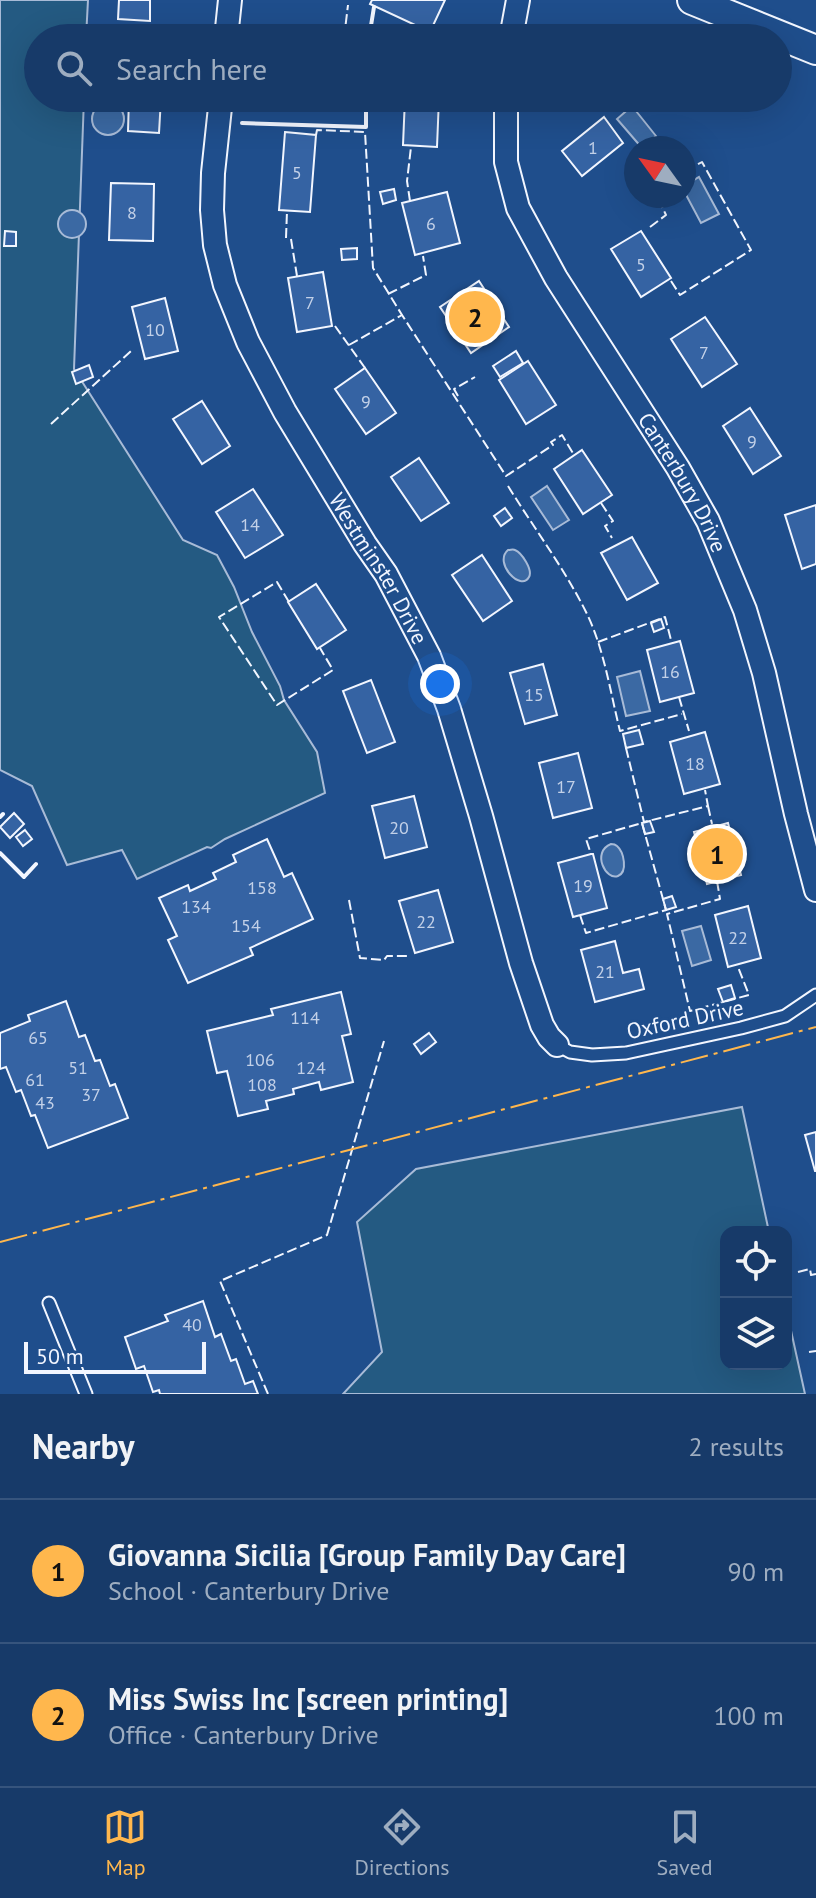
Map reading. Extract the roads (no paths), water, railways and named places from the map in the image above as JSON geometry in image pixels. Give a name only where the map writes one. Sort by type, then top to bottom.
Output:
[{"type":"street","points":[[227,24],[230,0]]},
{"type":"street","points":[[514,24],[518,0]]},
{"type":"street","points":[[692,0],[752,24]]},
{"type":"street","points":[[792,40],[816,50]]},
{"type":"street","name":"Westminster Drive","points":[[220,112],[212,210],[215,245],[225,285],[248,342],[285,412],[386,574],[429,656],[454,725],[521,963],[542,1025],[557,1045]]},
{"type":"street","name":"Canterbury Drive","points":[[506,112],[506,162],[518,208],[556,278],[701,508],[741,599],[764,673],[816,890]]},
{"type":"lane","name":"Oxford Drive","points":[[557,1045],[570,1052],[592,1055],[626,1053],[785,1016],[816,995]]},
{"type":"lane","points":[[49,1303],[86,1394]]},
{"type":"place","name":"Miss Swiss Inc [screen printing]","points":[[475,317]]},
{"type":"place","name":"Giovanna Sicilia [Group Family Day Care]","points":[[717,854]]}]
